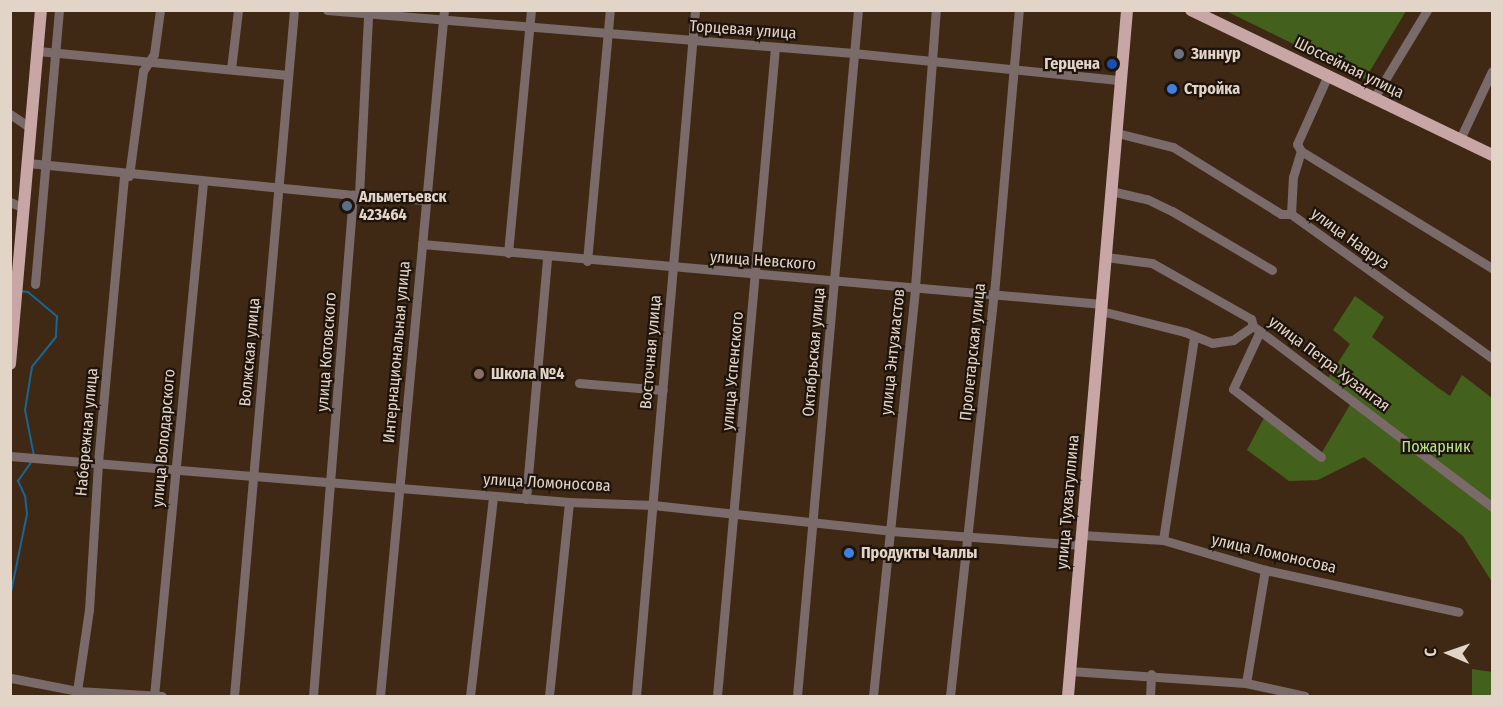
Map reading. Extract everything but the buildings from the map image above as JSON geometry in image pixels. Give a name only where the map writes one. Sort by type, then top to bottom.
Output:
[{"type":"main road","points":[[10,364],[41,10]]},
{"type":"main road","name":"улица Тухватуллина","points":[[1068,696],[1127,10]]},
{"type":"main road","name":"Шоссейная улица","points":[[1191,10],[1492,155]]},
{"type":"street","points":[[35,284],[59,10]]},
{"type":"street","name":"Набережная улица","points":[[77,691],[89,610],[98,462],[127,175],[143,71],[150,61],[160,10]]},
{"type":"street","points":[[231,69],[238,10]]},
{"type":"street","name":"Волжская улица","points":[[234,696],[294,10]]},
{"type":"street","name":"Торцевая улица","points":[[327,10],[854,53],[1121,80]]},
{"type":"street","name":"Интернациональная улица","points":[[380,696],[444,10]]},
{"type":"street","points":[[508,253],[531,10]]},
{"type":"street","points":[[588,261],[610,10]]},
{"type":"street","name":"Восточная улица","points":[[636,696],[695,10]]},
{"type":"street","name":"Октябрьская улица","points":[[797,696],[836,281],[858,10]]},
{"type":"street","name":"улица Энтузиастов","points":[[873,696],[915,287],[936,10]]},
{"type":"street","name":"Пролетарская улица","points":[[950,696],[994,294],[1019,10]]},
{"type":"street","points":[[1374,98],[1427,10]]},
{"type":"street","name":"улица Котовского","points":[[313,696],[356,195],[362,13]]},
{"type":"street","name":"улица Успенского","points":[[717,696],[757,275],[775,48]]},
{"type":"street","points":[[38,51],[288,75]]},
{"type":"street","points":[[1460,139],[1492,71]]},
{"type":"street","points":[[1328,75],[1300,134],[1297,144],[1301,151],[1492,268]]},
{"type":"street","points":[[10,114],[31,128]]},
{"type":"street","name":"улица Навруз","points":[[1117,133],[1173,147],[1281,214],[1292,214],[1492,358]]},
{"type":"street","points":[[1292,214],[1293,177],[1301,151]]},
{"type":"street","points":[[28,163],[127,175],[425,200]]},
{"type":"street","name":"улица Володарского","points":[[158,696],[176,469],[203,182]]},
{"type":"street","points":[[1111,191],[1146,200],[1172,211],[1272,270]]},
{"type":"street","points":[[10,202],[24,208]]},
{"type":"street","name":"улица Невского","points":[[422,244],[547,258],[994,294],[1101,308]]},
{"type":"street","name":"улица Петра Хузангая","points":[[1106,257],[1152,263],[1251,319],[1256,328],[1492,507]]},
{"type":"street","points":[[526,499],[547,258]]},
{"type":"street","points":[[1101,308],[1185,332],[1194,338],[1222,343],[1256,328]]},
{"type":"street","points":[[1256,328],[1233,389],[1321,457]]},
{"type":"street","points":[[1163,540],[1194,338]]},
{"type":"street","points":[[579,382],[663,390]]},
{"type":"street","name":"улица Ломоносова","points":[[10,456],[41,456],[526,499],[653,505],[891,531],[1082,540],[1163,540],[1265,570],[1459,612]]},
{"type":"street","points":[[470,696],[493,496]]},
{"type":"street","points":[[549,696],[569,502]]},
{"type":"street","points":[[1245,683],[1265,570]]},
{"type":"street","points":[[1070,671],[1151,674],[1245,683],[1305,696]]},
{"type":"street","points":[[1150,696],[1151,674]]},
{"type":"street","points":[[11,678],[77,691],[158,696]]},
{"type":"green space","points":[[1226,11],[1406,11],[1365,79]]},
{"type":"green space","name":"Пожарник","points":[[1355,296],[1384,317],[1372,337],[1437,387],[1450,396],[1462,375],[1492,398],[1492,582],[1463,536],[1364,457],[1318,480],[1289,481],[1247,450],[1266,414],[1321,454],[1354,398],[1328,378],[1350,344],[1333,330]]},
{"type":"green space","points":[[1472,669],[1492,672],[1492,696],[1472,696]]},
{"type":"waterway","points":[[20,291],[28,292],[57,316],[56,337],[32,367],[25,410],[34,456]]},
{"type":"waterway","points":[[10,597],[27,514],[25,496],[18,481],[32,461]]},
{"type":"place","name":"Зиннур","points":[[1179,54]]},
{"type":"place","name":"Герцена","points":[[1112,64]]},
{"type":"place","name":"Стройка","points":[[1172,89]]},
{"type":"place","name":"Альметьевск 423464","points":[[347,206]]},
{"type":"place","name":"Школа №4","points":[[479,374]]},
{"type":"place","name":"Продукты Чаллы","points":[[849,553]]}]
